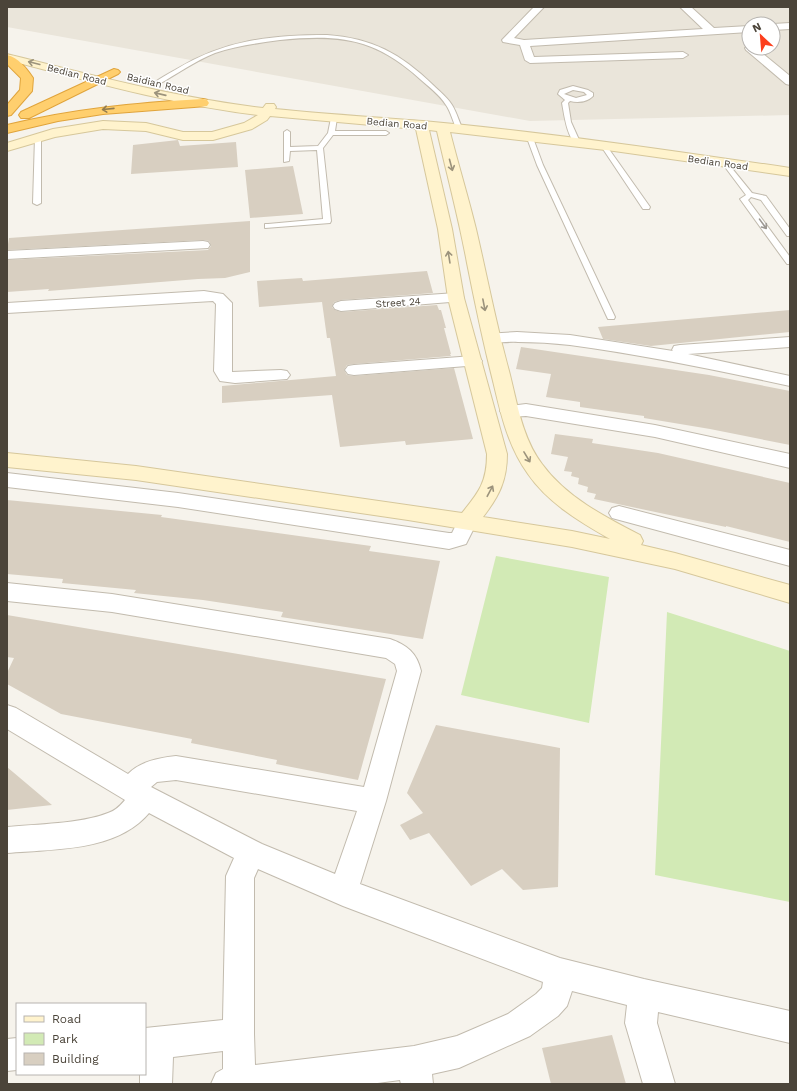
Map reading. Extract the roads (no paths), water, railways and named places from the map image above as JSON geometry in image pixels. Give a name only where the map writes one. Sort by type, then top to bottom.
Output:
[{"type":"highway","points":[[7,57],[27,78],[27,85],[26,91],[7,112]]},
{"type":"highway","points":[[7,124],[98,74],[114,72]]},
{"type":"highway","points":[[7,112],[82,76]]},
{"type":"highway","points":[[7,128],[88,112],[129,107],[203,103]]},
{"type":"street","points":[[539,7],[507,40],[524,43],[741,29]]},
{"type":"street","points":[[685,7],[711,31]]},
{"type":"street","points":[[728,30],[741,41]]},
{"type":"street","points":[[524,43],[530,60],[683,55]]},
{"type":"street","points":[[7,45],[67,60]]},
{"type":"street","points":[[760,56],[790,82]]},
{"type":"street","name":"Bedian Road","points":[[7,57],[82,76],[98,74],[203,103],[222,106],[263,108],[309,116],[422,125],[577,142],[790,172]]},
{"type":"street","points":[[774,68],[790,67]]},
{"type":"street","name":"Baidian Road","points":[[114,72],[263,108]]},
{"type":"street","points":[[222,106],[245,116],[241,125]]},
{"type":"street","points":[[7,147],[38,137],[75,128],[103,125],[146,127],[184,136],[213,136],[241,125],[254,123],[263,108]]},
{"type":"street","points":[[7,480],[178,500],[449,541],[459,539],[470,517],[488,496],[496,478],[497,454],[455,293],[445,229],[422,125]]},
{"type":"street","points":[[442,127],[468,228],[491,338],[509,411],[525,455],[535,469],[557,492],[581,511],[632,541]]},
{"type":"street","points":[[445,229],[468,228]]},
{"type":"street","points":[[7,256],[203,245]]},
{"type":"street","points":[[455,293],[481,287]]},
{"type":"street","name":"Street 24","points":[[341,306],[455,293]]},
{"type":"street","points":[[7,308],[204,296],[217,297],[224,303],[223,371],[226,377],[235,378],[281,375]]},
{"type":"street","points":[[491,338],[528,336],[564,340],[668,355],[790,381]]},
{"type":"street","points":[[668,355],[673,351],[790,342]]},
{"type":"street","points":[[354,370],[473,361]]},
{"type":"street","points":[[509,411],[526,410],[655,431],[790,461]]},
{"type":"street","points":[[492,433],[515,431]]},
{"type":"street","points":[[7,449],[55,452],[143,463],[404,500],[470,517]]},
{"type":"street","points":[[7,460],[136,472],[470,517],[558,532],[632,541],[790,579]]},
{"type":"street","points":[[558,532],[572,523],[581,511]]},
{"type":"street","points":[[619,512],[790,558]]},
{"type":"street","points":[[558,532],[675,561],[790,594]]},
{"type":"street","points":[[7,592],[112,604],[390,649],[397,652],[404,658],[408,664],[409,671],[373,801],[343,892]]},
{"type":"street","points":[[7,716],[138,793],[252,853],[343,892],[471,941],[560,972],[644,994],[790,1027]]},
{"type":"street","points":[[7,840],[99,829],[123,820],[135,809],[140,778],[155,770],[176,768],[373,801]]},
{"type":"street","points":[[252,853],[240,876],[238,1034],[233,1083],[355,1070],[415,1073],[519,1025],[547,1005],[556,995],[560,972]]},
{"type":"street","points":[[644,994],[641,1023],[658,1084]]},
{"type":"street","points":[[156,1084],[151,1043],[238,1034]]},
{"type":"lane","points":[[158,83],[197,60],[219,50],[240,45],[290,38],[358,39],[384,50],[418,75],[448,104],[460,130]]},
{"type":"lane","points":[[568,99],[565,105],[568,122],[577,142]]},
{"type":"lane","points":[[268,226],[327,220],[320,148],[331,133],[334,118]]},
{"type":"lane","points":[[286,161],[287,132]]},
{"type":"lane","points":[[331,133],[386,133]]},
{"type":"lane","points":[[37,203],[38,137]]},
{"type":"lane","points":[[530,138],[540,165],[611,317]]},
{"type":"lane","points":[[604,146],[646,207]]},
{"type":"lane","points":[[286,149],[320,148]]},
{"type":"lane","points":[[724,162],[750,195],[763,198],[790,234]]},
{"type":"lane","points":[[750,195],[744,199],[790,262]]}]
